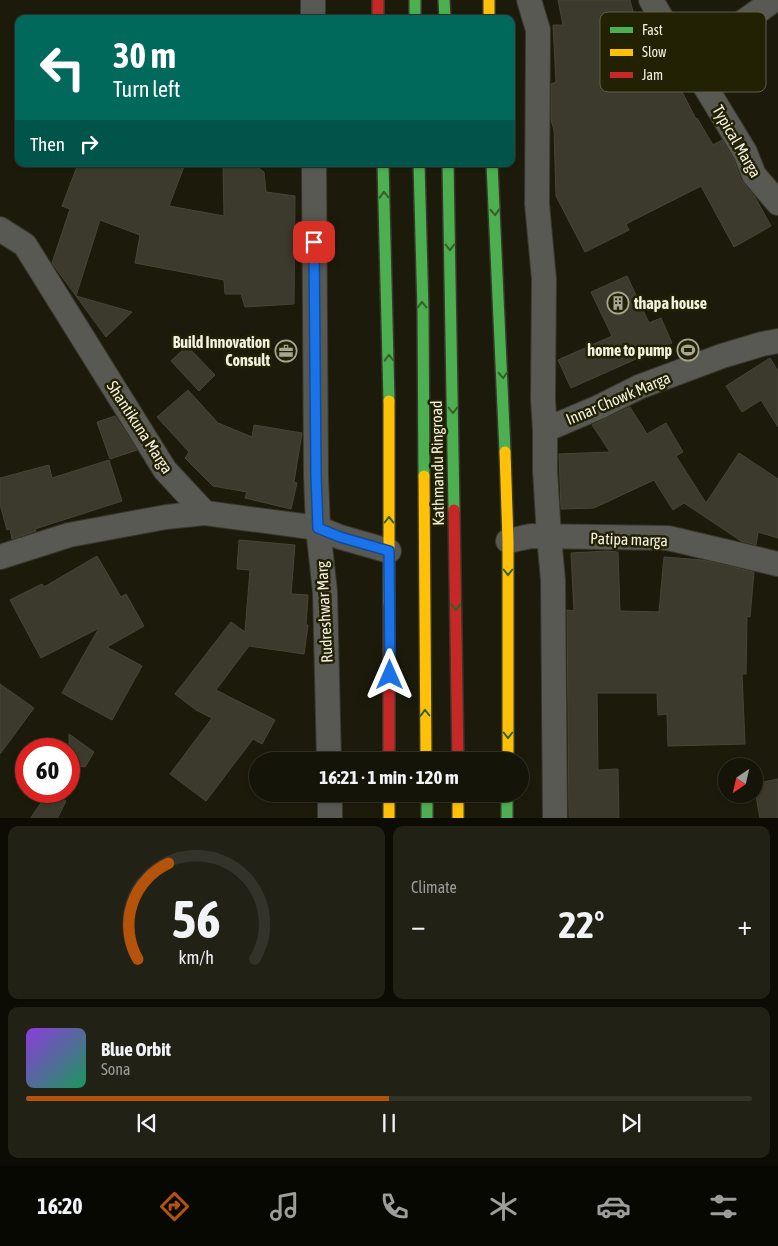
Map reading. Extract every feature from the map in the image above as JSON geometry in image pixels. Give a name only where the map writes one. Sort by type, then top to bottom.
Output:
[{"type":"main road","points":[[378,0],[378,15]]},
{"type":"main road","points":[[415,0],[416,15]]},
{"type":"main road","points":[[444,0],[445,15]]},
{"type":"main road","points":[[489,0],[489,15]]},
{"type":"main road","points":[[383,167],[389,373],[389,752]]},
{"type":"main road","name":"Kathmandu Ringroad","points":[[419,167],[423,311],[426,752]]},
{"type":"main road","name":"Kathmandu Ringroad","points":[[448,167],[458,752]]},
{"type":"main road","points":[[492,167],[504,406],[508,541],[508,752]]},
{"type":"main road","points":[[389,802],[389,818]]},
{"type":"main road","points":[[427,802],[427,818]]},
{"type":"main road","points":[[458,802],[458,818]]},
{"type":"main road","points":[[507,818],[508,802]]},
{"type":"street","points":[[313,0],[313,15]]},
{"type":"street","points":[[529,0],[538,30],[537,204],[544,279],[543,399],[545,470],[548,537],[553,580],[555,818]]},
{"type":"street","name":"Typical Marga","points":[[651,0],[658,12]]},
{"type":"street","points":[[757,12],[774,0]]},
{"type":"street","name":"Typical Marga","points":[[708,92],[745,152],[754,174],[778,203]]},
{"type":"street","name":"Rudreshwar Marg","points":[[314,167],[316,467],[318,528],[325,592],[329,752]]},
{"type":"street","name":"Shantikuna Marga","points":[[0,229],[25,245],[165,470],[205,513]]},
{"type":"street","name":"Innar Chowk Marga","points":[[545,430],[599,407],[639,387],[722,356],[778,341]]},
{"type":"street","points":[[0,557],[69,534],[166,517],[205,513],[318,528],[340,537],[389,551]]},
{"type":"street","name":"Patipa marga","points":[[508,541],[531,536],[668,538],[778,564]]},
{"type":"street","points":[[330,802],[330,818]]},
{"type":"building","points":[[558,0],[630,0],[633,12],[600,12],[600,92],[682,92],[696,119],[713,145],[722,140],[733,158],[741,180],[755,197],[771,226],[734,247],[701,186],[626,224],[629,230],[585,252],[556,196],[554,130],[551,120],[551,84],[556,82],[553,25],[563,25]]},
{"type":"building","points":[[77,167],[184,167],[169,206],[224,216],[223,167],[257,167],[264,172],[266,192],[295,196],[294,304],[245,307],[241,294],[225,294],[224,280],[135,263],[140,235],[100,220],[76,296],[52,263],[70,209],[62,206]]},
{"type":"building","points":[[627,276],[649,323],[661,318],[672,343],[571,388],[558,360],[612,336],[591,292]]},
{"type":"building","points":[[76,296],[132,312],[106,337]]},
{"type":"building","points":[[187,346],[215,375],[199,391],[171,361]]},
{"type":"building","points":[[770,358],[778,371],[778,427],[761,400],[742,412],[726,386]]},
{"type":"building","points":[[188,390],[218,423],[252,437],[254,425],[302,433],[294,482],[297,483],[291,509],[245,498],[247,492],[213,486],[185,458],[189,452],[157,417]]},
{"type":"building","points":[[630,407],[647,434],[666,423],[683,452],[676,456],[706,503],[739,453],[778,479],[778,538],[758,532],[756,545],[741,541],[684,503],[673,510],[654,480],[594,508],[561,509],[559,454],[610,452],[592,425]]},
{"type":"building","points":[[115,416],[137,450],[110,459],[97,422]]},
{"type":"building","points":[[109,460],[122,501],[35,529],[36,531],[12,539],[10,529],[7,530],[0,504],[0,478],[49,465],[52,478]]},
{"type":"building","points":[[239,540],[295,545],[291,594],[308,595],[306,625],[308,625],[304,654],[249,646],[216,690],[275,720],[262,744],[253,739],[206,801],[170,774],[212,718],[196,710],[175,694],[231,622],[245,632],[250,570],[237,569]]},
{"type":"building","points":[[618,552],[620,611],[659,612],[664,557],[703,560],[754,572],[750,617],[747,616],[746,674],[742,674],[745,744],[668,746],[667,714],[658,715],[657,693],[597,693],[598,770],[618,769],[619,818],[569,818],[567,610],[574,611],[571,553]]},
{"type":"building","points":[[97,556],[121,597],[126,594],[144,626],[107,647],[142,666],[112,720],[62,693],[99,628],[41,658],[10,600],[42,584],[44,587]]},
{"type":"building","points":[[0,684],[34,708],[0,754]]},
{"type":"building","points":[[80,742],[94,752],[85,767],[80,766]]},
{"type":"building","points":[[778,779],[778,818],[760,818],[757,803],[763,803],[763,782]]},
{"type":"building","points":[[41,803],[65,803],[58,818],[31,818]]},
{"type":"traffic: fast","points":[[415,0],[415,15]]},
{"type":"traffic: fast","points":[[444,0],[445,15]]},
{"type":"traffic: fast","points":[[383,167],[389,401]]},
{"type":"traffic: fast","points":[[419,167],[423,311],[424,476]]},
{"type":"traffic: fast","points":[[448,167],[454,510]]},
{"type":"traffic: fast","points":[[492,167],[505,452]]},
{"type":"traffic: fast","points":[[427,802],[427,818]]},
{"type":"traffic: fast","points":[[507,802],[507,818]]},
{"type":"traffic: slow","points":[[489,0],[489,15]]},
{"type":"traffic: slow","points":[[389,401],[389,604]]},
{"type":"traffic: slow","points":[[505,452],[508,541],[508,752]]},
{"type":"traffic: slow","points":[[424,476],[426,752]]},
{"type":"traffic: slow","points":[[389,802],[389,818]]},
{"type":"traffic: slow","points":[[458,802],[458,818]]},
{"type":"traffic: jam","points":[[378,0],[378,15]]},
{"type":"traffic: jam","points":[[454,510],[458,752]]},
{"type":"traffic: jam","points":[[389,604],[389,752]]},
{"type":"place","name":"thapa house","points":[[618,303]]},
{"type":"place","name":"home to pump","points":[[688,350]]},
{"type":"place","name":"Build Innovation Consult","points":[[286,351]]},
{"type":"route","points":[[314,242],[318,528],[340,537],[389,551],[390,675]]}]
